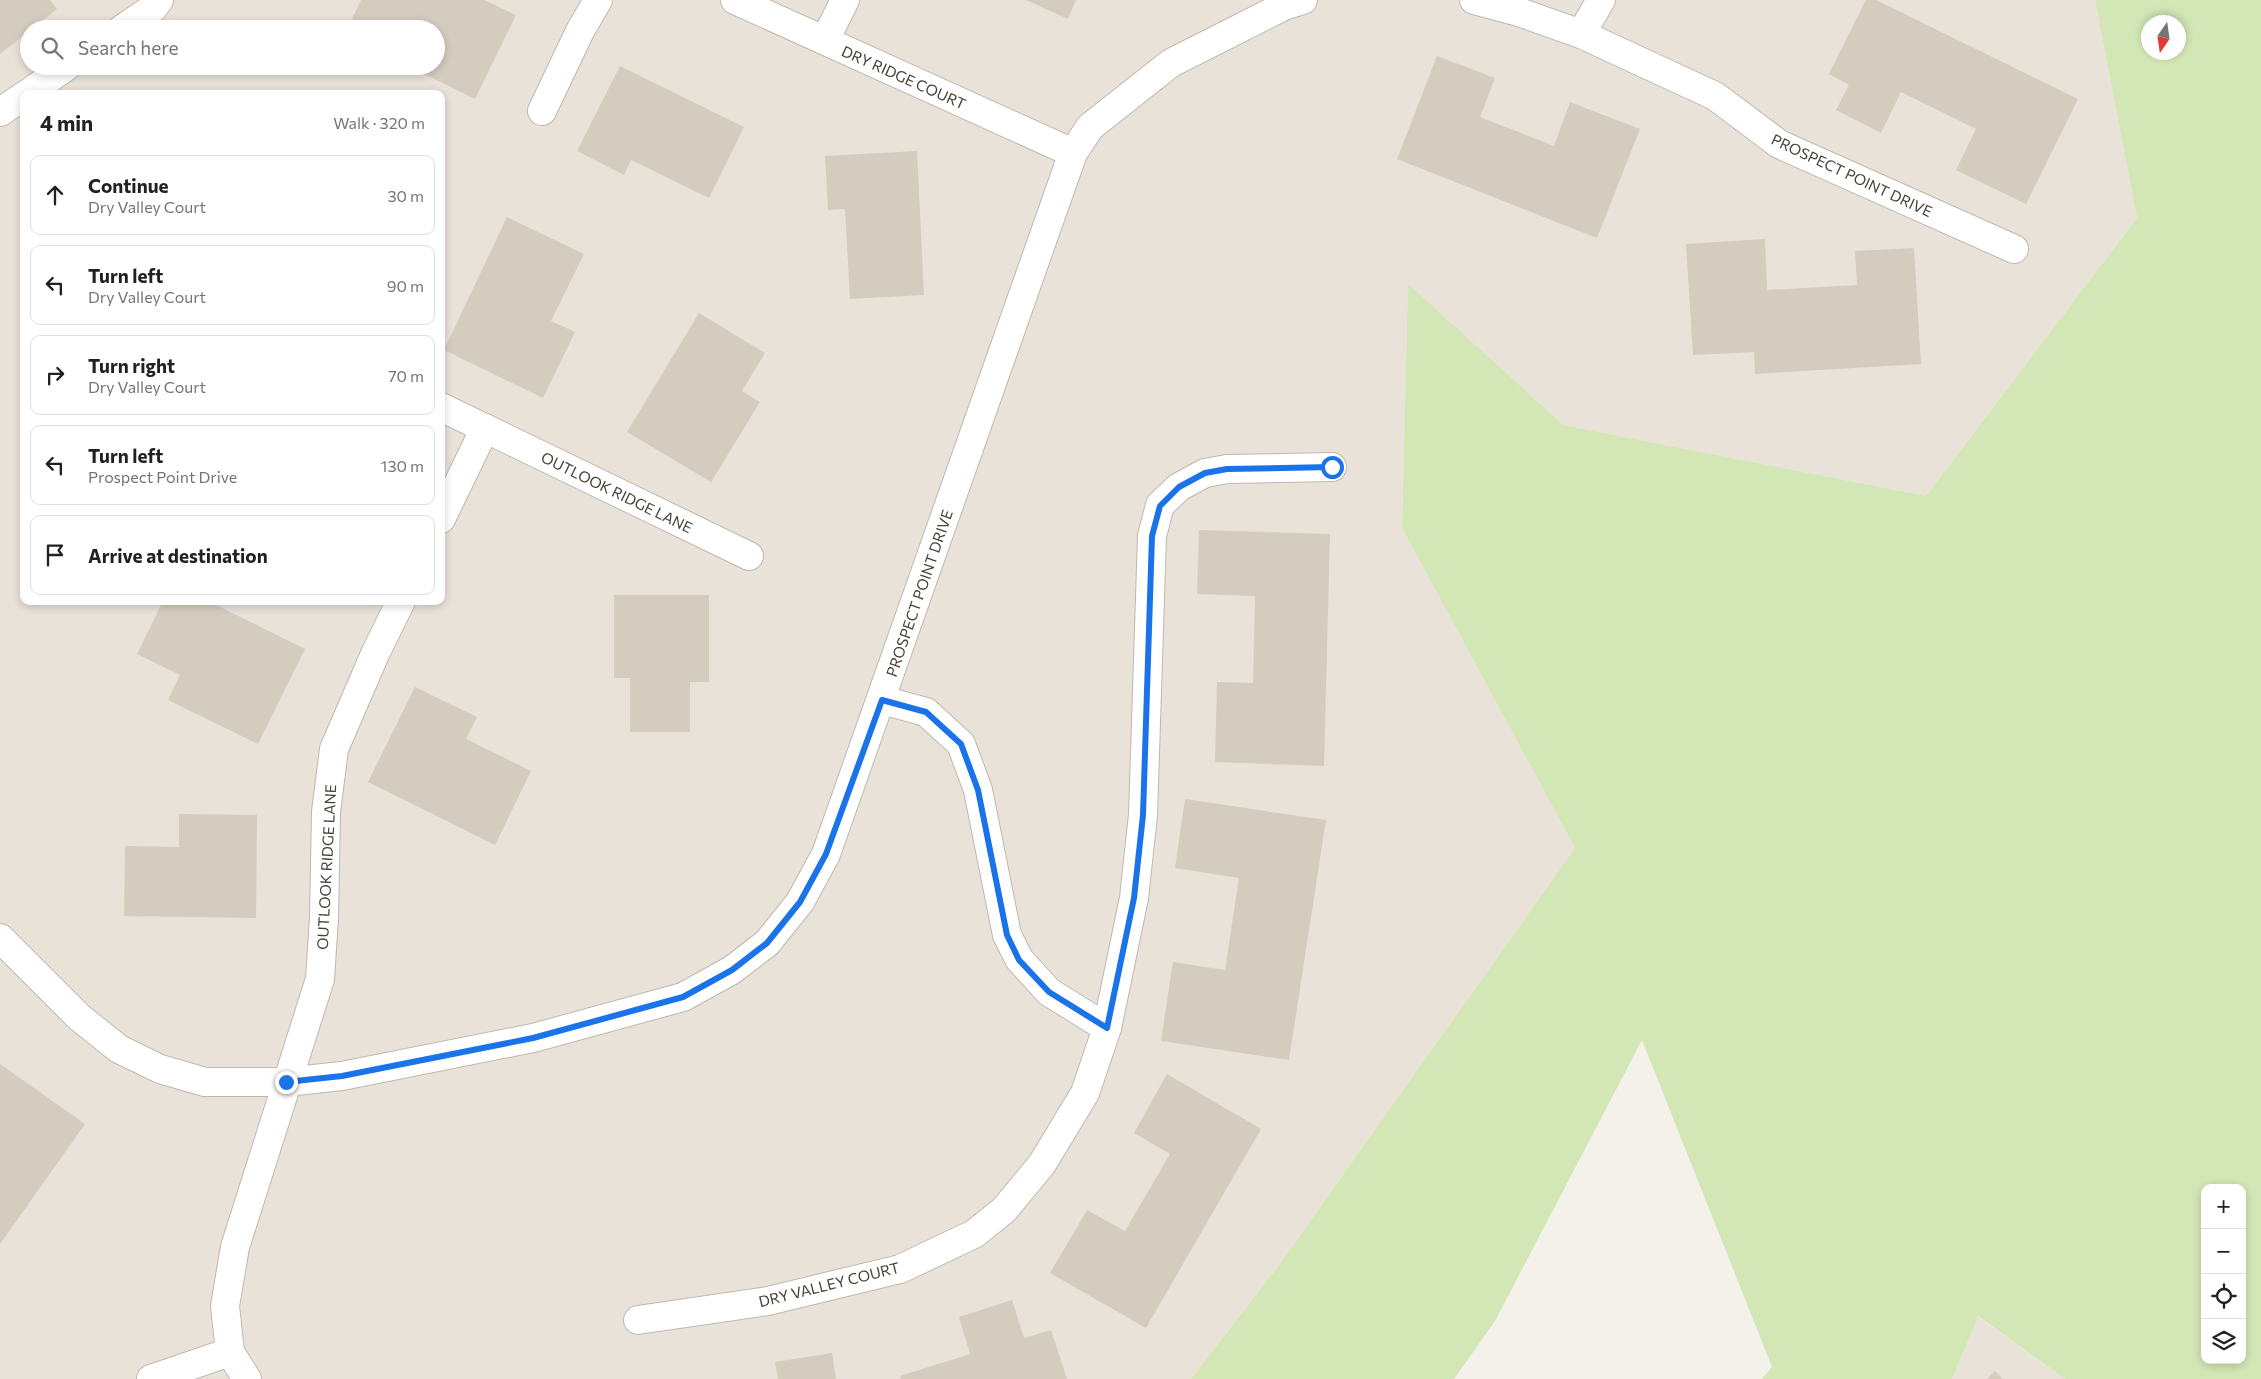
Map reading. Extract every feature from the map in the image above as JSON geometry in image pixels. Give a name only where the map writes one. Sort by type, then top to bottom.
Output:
[{"type":"street","points":[[135,20],[153,8],[159,0]]},
{"type":"street","points":[[542,111],[580,31],[598,0]]},
{"type":"street","name":"DRY RIDGE COURT","points":[[735,0],[1073,153]]},
{"type":"street","points":[[825,40],[845,0]]},
{"type":"street","name":"PROSPECT POINT DRIVE","points":[[1474,0],[1519,12],[1581,34],[1715,96],[1779,144],[2014,249]]},
{"type":"street","points":[[1581,34],[1601,0]]},
{"type":"street","name":"PROSPECT POINT DRIVE","points":[[0,938],[79,1017],[120,1049],[160,1069],[205,1082],[286,1082],[342,1076],[533,1038],[683,997],[732,970],[767,943],[800,902],[826,854],[882,700],[1073,153],[1090,127],[1171,63],[1290,2]]},
{"type":"street","points":[[32,90],[54,75]]},
{"type":"street","points":[[0,112],[20,98]]},
{"type":"street","name":"OUTLOOK RIDGE LANE","points":[[445,409],[749,556]]},
{"type":"street","points":[[445,511],[486,428]]},
{"type":"street","name":"DRY VALLEY COURT","points":[[638,1320],[768,1301],[900,1269],[974,1234],[1004,1210],[1042,1164],[1085,1093],[1107,1028],[1134,898],[1143,815],[1152,536],[1160,506],[1179,487],[1205,473],[1227,469],[1332,467]]},
{"type":"street","name":"OUTLOOK RIDGE LANE","points":[[230,1352],[225,1306],[235,1247],[320,978],[324,918],[326,812],[334,749],[399,605]]},
{"type":"street","points":[[882,700],[926,712],[961,744],[978,790],[1007,935],[1019,960],[1049,992],[1107,1028]]},
{"type":"street","points":[[152,1379],[230,1352],[247,1379]]},
{"type":"shaded area","points":[[0,0],[2095,0],[2137,218],[1926,496],[1563,425],[1408,285],[1402,528],[1575,848],[1279,1265],[1191,1379],[0,1379]]},
{"type":"shaded area","points":[[1977,1316],[2065,1379],[1952,1379]]},
{"type":"green space","points":[[2095,0],[2261,0],[2261,1379],[2065,1379],[1978,1316],[1952,1379],[1762,1379],[1772,1367],[1642,1040],[1495,1321],[1454,1379],[1191,1379],[1279,1265],[1575,848],[1402,528],[1408,284],[1563,425],[1926,496],[2137,218]]},
{"type":"building","points":[[0,0],[50,0],[57,9],[43,20],[20,20],[20,38],[0,54]]},
{"type":"building","points":[[361,0],[484,0],[516,15],[475,99],[426,75],[445,75],[445,20],[352,19]]},
{"type":"building","points":[[1026,0],[1076,0],[1068,19]]},
{"type":"building","points":[[1866,0],[1876,0],[2078,99],[2026,204],[1956,170],[1976,129],[1901,92],[1881,133],[1836,110],[1849,85],[1829,74]]},
{"type":"building","points":[[1437,56],[1495,78],[1480,117],[1554,146],[1570,102],[1640,129],[1597,238],[1397,159]]},
{"type":"building","points":[[620,66],[744,127],[709,198],[631,160],[624,175],[577,151]]},
{"type":"building","points":[[917,151],[924,295],[850,299],[845,209],[828,210],[825,156]]},
{"type":"building","points":[[507,217],[584,254],[551,321],[575,332],[543,398],[445,350]]},
{"type":"building","points":[[1765,239],[1767,290],[1857,285],[1855,251],[1914,248],[1921,364],[1755,374],[1754,352],[1693,355],[1686,244]]},
{"type":"building","points":[[699,313],[765,353],[742,391],[760,402],[711,482],[627,432]]},
{"type":"building","points":[[1199,530],[1330,534],[1324,766],[1215,762],[1217,682],[1253,683],[1255,596],[1197,594]]},
{"type":"building","points":[[614,595],[709,595],[709,682],[690,682],[690,732],[630,732],[630,678],[614,678]]},
{"type":"building","points":[[161,605],[216,605],[305,649],[258,744],[168,700],[180,675],[137,654]]},
{"type":"building","points":[[415,687],[477,717],[466,739],[531,771],[495,845],[368,782]]},
{"type":"building","points":[[1185,799],[1326,820],[1289,1060],[1161,1041],[1173,962],[1225,970],[1239,878],[1175,868]]},
{"type":"building","points":[[179,814],[257,815],[256,918],[124,916],[125,846],[179,847]]},
{"type":"building","points":[[0,1064],[85,1124],[0,1244]]},
{"type":"building","points":[[1167,1074],[1261,1129],[1146,1328],[1050,1273],[1087,1210],[1125,1231],[1170,1154],[1134,1133]]},
{"type":"building","points":[[1012,1300],[1024,1338],[1051,1330],[1067,1379],[901,1379],[900,1376],[970,1354],[959,1317]]},
{"type":"building","points":[[832,1353],[836,1379],[778,1379],[775,1362]]},
{"type":"building","points":[[1995,1371],[2003,1379],[1987,1379]]},
{"type":"route","points":[[286,1082],[342,1076],[533,1038],[683,997],[732,970],[767,943],[800,902],[826,854],[882,700],[926,712],[961,744],[978,790],[1007,935],[1019,960],[1049,992],[1107,1028],[1134,898],[1143,815],[1152,536],[1160,506],[1179,487],[1205,473],[1227,469],[1332,467]]}]
